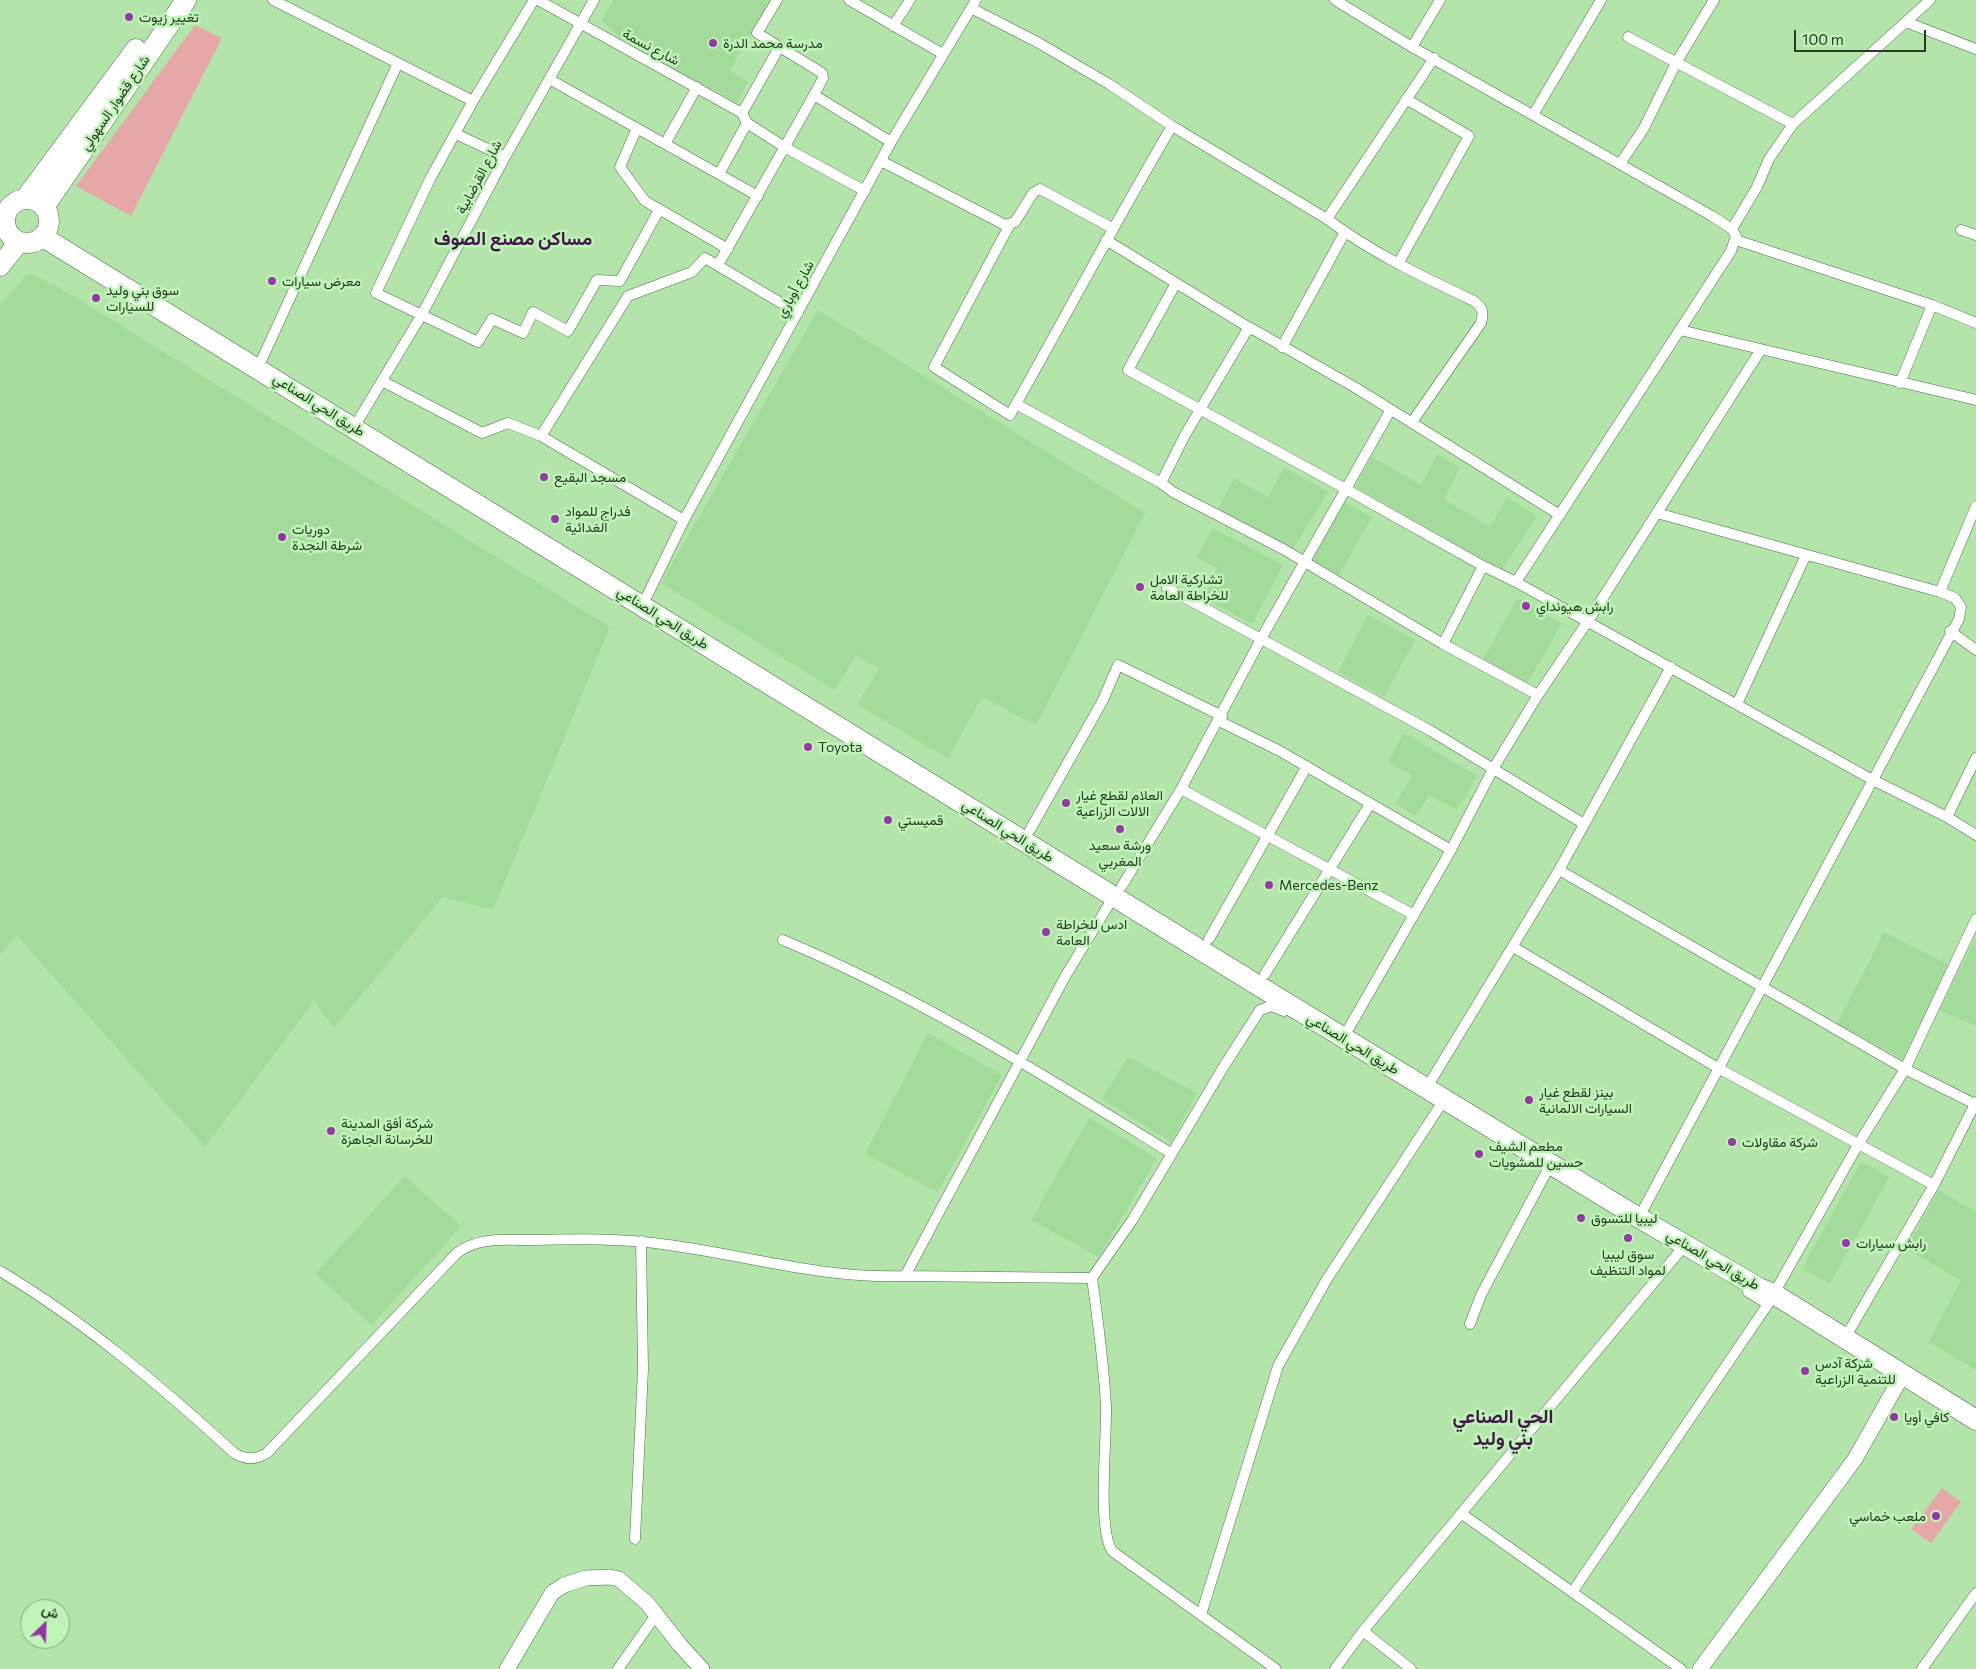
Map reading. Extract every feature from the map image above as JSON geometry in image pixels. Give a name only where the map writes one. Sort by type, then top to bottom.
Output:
[{"type":"highway","points":[[0,266],[9,217],[171,0]]},
{"type":"highway","name":"شارع قضوار السهولي","points":[[44,207],[186,0]]},
{"type":"highway","points":[[35,201],[44,207],[49,217],[46,232],[29,244],[9,217],[35,201]]},
{"type":"highway","points":[[46,232],[262,359],[1030,830],[1118,891],[1209,940],[1349,1028],[1710,1248],[1762,1283],[1771,1299]]},
{"type":"highway","name":"طريق الحي الصناعي","points":[[46,232],[1118,891],[1265,1001],[1759,1288],[1771,1299],[1845,1338],[1974,1415]]},
{"type":"street","points":[[273,0],[286,3],[473,101]]},
{"type":"street","points":[[536,0],[473,101],[430,179],[376,293],[478,342],[492,318],[523,333],[533,312],[568,331],[597,280],[620,281]]},
{"type":"street","name":"شارع نسمة","points":[[536,0],[742,113]]},
{"type":"street","name":"شارع القرضابية","points":[[359,419],[421,316],[505,157],[594,0]]},
{"type":"street","points":[[718,265],[786,148],[823,78],[822,73],[757,33],[776,0]]},
{"type":"street","points":[[849,0],[943,54]]},
{"type":"street","points":[[893,26],[910,0]]},
{"type":"street","points":[[1335,0],[1412,47],[1732,229],[1736,240]]},
{"type":"street","points":[[1412,47],[1440,0]]},
{"type":"street","points":[[1533,115],[1601,0]]},
{"type":"street","points":[[1620,164],[1644,128],[1676,64],[1714,0]]},
{"type":"street","points":[[1732,229],[1757,187],[1769,158],[1793,124],[1930,0]]},
{"type":"street","points":[[973,4],[1109,84],[1172,126],[1398,264],[1474,301],[1482,307],[1484,314],[1481,322],[1412,422]]},
{"type":"street","name":"شارع أوباري","points":[[647,596],[684,520],[891,142],[973,4]]},
{"type":"street","points":[[1906,22],[1976,49]]},
{"type":"street","points":[[1628,37],[1793,124]]},
{"type":"street","points":[[780,46],[742,113],[747,123],[786,148],[865,191]]},
{"type":"street","points":[[1327,219],[1434,58]]},
{"type":"street","points":[[262,359],[398,63]]},
{"type":"street","points":[[549,78],[758,196]]},
{"type":"street","points":[[666,144],[697,87]]},
{"type":"street","points":[[814,95],[891,142]]},
{"type":"street","points":[[1398,264],[1468,136],[1406,99]]},
{"type":"street","points":[[719,174],[747,123]]},
{"type":"street","points":[[1112,228],[1040,189],[1033,193],[1015,222],[1008,226],[934,367],[1010,415],[1086,280],[1112,228],[1172,126]]},
{"type":"street","points":[[637,128],[620,167],[645,202],[728,249]]},
{"type":"street","points":[[456,134],[505,157]]},
{"type":"street","points":[[881,161],[1008,226]]},
{"type":"street","points":[[620,281],[659,210]]},
{"type":"street","points":[[1962,230],[1976,235]]},
{"type":"street","points":[[1282,347],[1345,232]]},
{"type":"street","points":[[1106,240],[1253,330],[1356,388],[1390,411],[1412,422],[1560,515]]},
{"type":"street","points":[[1736,240],[1932,305],[1976,323]]},
{"type":"street","points":[[1516,582],[1680,330],[1736,240]]},
{"type":"street","points":[[541,436],[628,296],[692,272],[705,258],[798,313]]},
{"type":"street","points":[[620,281],[628,296]]},
{"type":"street","points":[[1176,283],[1128,370],[1483,566],[1588,621],[1871,780],[1947,817],[1976,835]]},
{"type":"street","points":[[1900,383],[1932,305]]},
{"type":"street","points":[[1161,483],[1200,409],[1249,327],[1253,330]]},
{"type":"street","points":[[1680,330],[1760,351],[1976,400]]},
{"type":"street","points":[[1349,1028],[1451,850],[1493,769],[1538,695],[1588,621],[1760,351]]},
{"type":"street","points":[[382,380],[482,433],[508,423],[541,436],[684,520]]},
{"type":"street","points":[[1016,404],[1161,483],[1173,492],[1234,522],[1443,644],[1538,695]]},
{"type":"street","points":[[905,1276],[1066,975],[1182,788],[1344,488],[1390,411]]},
{"type":"street","points":[[1940,592],[1976,506]]},
{"type":"street","points":[[1644,1208],[1958,619],[1961,607],[1955,598],[1940,592],[1657,513]]},
{"type":"street","points":[[1737,704],[1806,554]]},
{"type":"street","points":[[1443,644],[1483,566]]},
{"type":"street","points":[[1167,588],[1431,731],[1584,824]]},
{"type":"street","points":[[1950,631],[1976,650]]},
{"type":"street","points":[[1030,830],[1103,700],[1118,665],[1307,766],[1451,850]]},
{"type":"street","points":[[1432,1079],[1559,870],[1671,667]]},
{"type":"street","points":[[1947,817],[1976,758]]},
{"type":"street","points":[[1209,940],[1307,766]]},
{"type":"street","points":[[1182,788],[1414,915]]},
{"type":"street","points":[[1265,974],[1370,804]]},
{"type":"street","points":[[1559,870],[1905,1070],[1976,1103],[1934,1185],[1845,1338]]},
{"type":"street","points":[[1573,1591],[1771,1299],[1859,1143],[1905,1070],[1976,919]]},
{"type":"street","points":[[783,940],[836,962],[1020,1061],[1171,1153]]},
{"type":"street","points":[[1513,947],[1718,1068],[1934,1185]]},
{"type":"street","points":[[1265,1001],[1266,1006],[1275,1006],[1680,1251],[1771,1299]]},
{"type":"street","points":[[1265,1001],[1171,1153],[1133,1219],[1092,1278],[1102,1346],[1106,1410],[1104,1506],[1108,1544],[1112,1551],[1276,1669]]},
{"type":"street","points":[[1201,1615],[1278,1366],[1327,1279],[1440,1106]]},
{"type":"street","points":[[1470,1324],[1481,1296],[1547,1171]]},
{"type":"street","points":[[0,1270],[113,1348],[170,1395],[234,1453],[240,1457],[254,1459],[267,1453],[466,1246],[476,1242],[575,1239],[641,1241],[806,1271],[905,1276],[1092,1278]]},
{"type":"street","points":[[635,1539],[643,1370],[641,1241]]},
{"type":"street","points":[[1334,1669],[1363,1631],[1680,1251]]},
{"type":"street","points":[[1700,1669],[1855,1459],[1903,1374]]},
{"type":"street","points":[[1462,1514],[1681,1669]]},
{"type":"street","points":[[508,1669],[552,1593],[564,1585],[592,1577],[610,1576],[619,1579],[640,1596],[702,1669]]},
{"type":"street","points":[[1922,1669],[1976,1593]]},
{"type":"street","points":[[618,1669],[656,1615]]},
{"type":"street","points":[[1363,1631],[1411,1669]]},
{"type":"shaded area","points":[[613,0],[771,0],[730,70],[748,82],[737,103],[713,89],[708,91],[630,46],[602,21]]},
{"type":"shaded area","points":[[195,25],[222,38],[131,216],[76,186]]},
{"type":"shaded area","points":[[29,273],[55,285],[610,627],[493,910],[443,897],[334,1028],[314,1001],[205,1147],[17,936],[0,954],[0,304]]},
{"type":"shaded area","points":[[818,310],[1145,513],[1036,725],[982,697],[948,759],[857,704],[879,669],[873,665],[856,655],[835,690],[661,583]]},
{"type":"shaded area","points":[[1437,454],[1460,468],[1444,499],[1490,527],[1507,497],[1537,516],[1502,570],[1355,487],[1372,457],[1421,485]]},
{"type":"shaded area","points":[[1284,467],[1328,492],[1293,549],[1218,509],[1234,478],[1268,497]]},
{"type":"shaded area","points":[[1344,502],[1372,517],[1339,575],[1312,560]]},
{"type":"shaded area","points":[[1213,528],[1283,565],[1252,624],[1203,598],[1218,568],[1197,557]]},
{"type":"shaded area","points":[[1517,599],[1562,623],[1527,684],[1483,659]]},
{"type":"shaded area","points":[[1368,615],[1415,640],[1384,697],[1338,672]]},
{"type":"shaded area","points":[[1404,733],[1477,776],[1457,810],[1429,795],[1416,816],[1395,804],[1412,776],[1388,761]]},
{"type":"shaded area","points":[[1884,932],[1949,965],[1905,1060],[1837,1024]]},
{"type":"shaded area","points":[[1976,938],[1976,1026],[1939,1010]]},
{"type":"shaded area","points":[[928,1033],[1002,1075],[938,1192],[865,1154]]},
{"type":"shaded area","points":[[1128,1057],[1197,1093],[1171,1142],[1102,1099]]},
{"type":"shaded area","points":[[1089,1118],[1157,1158],[1099,1257],[1031,1220]]},
{"type":"shaded area","points":[[1861,1161],[1889,1177],[1830,1284],[1802,1269]]},
{"type":"shaded area","points":[[405,1176],[461,1226],[372,1325],[315,1274]]},
{"type":"shaded area","points":[[1939,1190],[1976,1212],[1976,1370],[1929,1342],[1961,1280],[1906,1249]]},
{"type":"shaded area","name":"ملعب خماسي","points":[[1942,1488],[1961,1502],[1931,1543],[1911,1529]]},
{"type":"place","name":"تغيير زيوت","points":[[129,17]]},
{"type":"place","name":"مدرسة محمد الدرة","points":[[713,43]]},
{"type":"place","name":"معرض سيارات","points":[[272,281]]},
{"type":"place","name":"سوق بني وليد للسيارات","points":[[96,298]]},
{"type":"place","name":"مسجد البقيع","points":[[544,477]]},
{"type":"place","name":"فدراج للمواد الغدائية","points":[[555,519]]},
{"type":"place","name":"دوريات شرطة النجدة","points":[[282,537]]},
{"type":"place","name":"تشاركية الامل للخراطة العامة","points":[[1140,587]]},
{"type":"place","name":"رابش هيونداي","points":[[1526,606]]},
{"type":"place","name":"Toyota","points":[[808,747]]},
{"type":"place","name":"العلام لقطع غيار الالات الزراعية","points":[[1066,803]]},
{"type":"place","name":"قميستي","points":[[888,820]]},
{"type":"place","name":"ورشة سعيد المغربي","points":[[1120,829]]},
{"type":"place","name":"Mercedes-Benz","points":[[1269,885]]},
{"type":"place","name":"ادس للخراطة العامة","points":[[1046,932]]},
{"type":"place","name":"بينز لقطع غيار السيارات الالمانية","points":[[1529,1100]]},
{"type":"place","name":"شركة أفق المدينة للخرسانة الجاهزة","points":[[331,1131]]},
{"type":"place","name":"شركة مقاولات","points":[[1732,1142]]},
{"type":"place","name":"مطعم الشيف حسين للمشويات","points":[[1479,1154]]},
{"type":"place","name":"ليبيا للتسوق","points":[[1581,1218]]},
{"type":"place","name":"سوق ليبيا لمواد التنظيف","points":[[1628,1238]]},
{"type":"place","name":"رابش سيارات","points":[[1846,1243]]},
{"type":"place","name":"شركة آدس للتنمية الزراعية","points":[[1805,1371]]},
{"type":"place","name":"كافي أويا","points":[[1894,1417]]},
{"type":"place","name":"ملعب خماسي","points":[[1936,1516]]},
{"type":"district","name":"مساكن مصنع الصوف","points":[[513,239]]},
{"type":"district","name":"الحي الصناعي بني وليد","points":[[1503,1428]]}]
